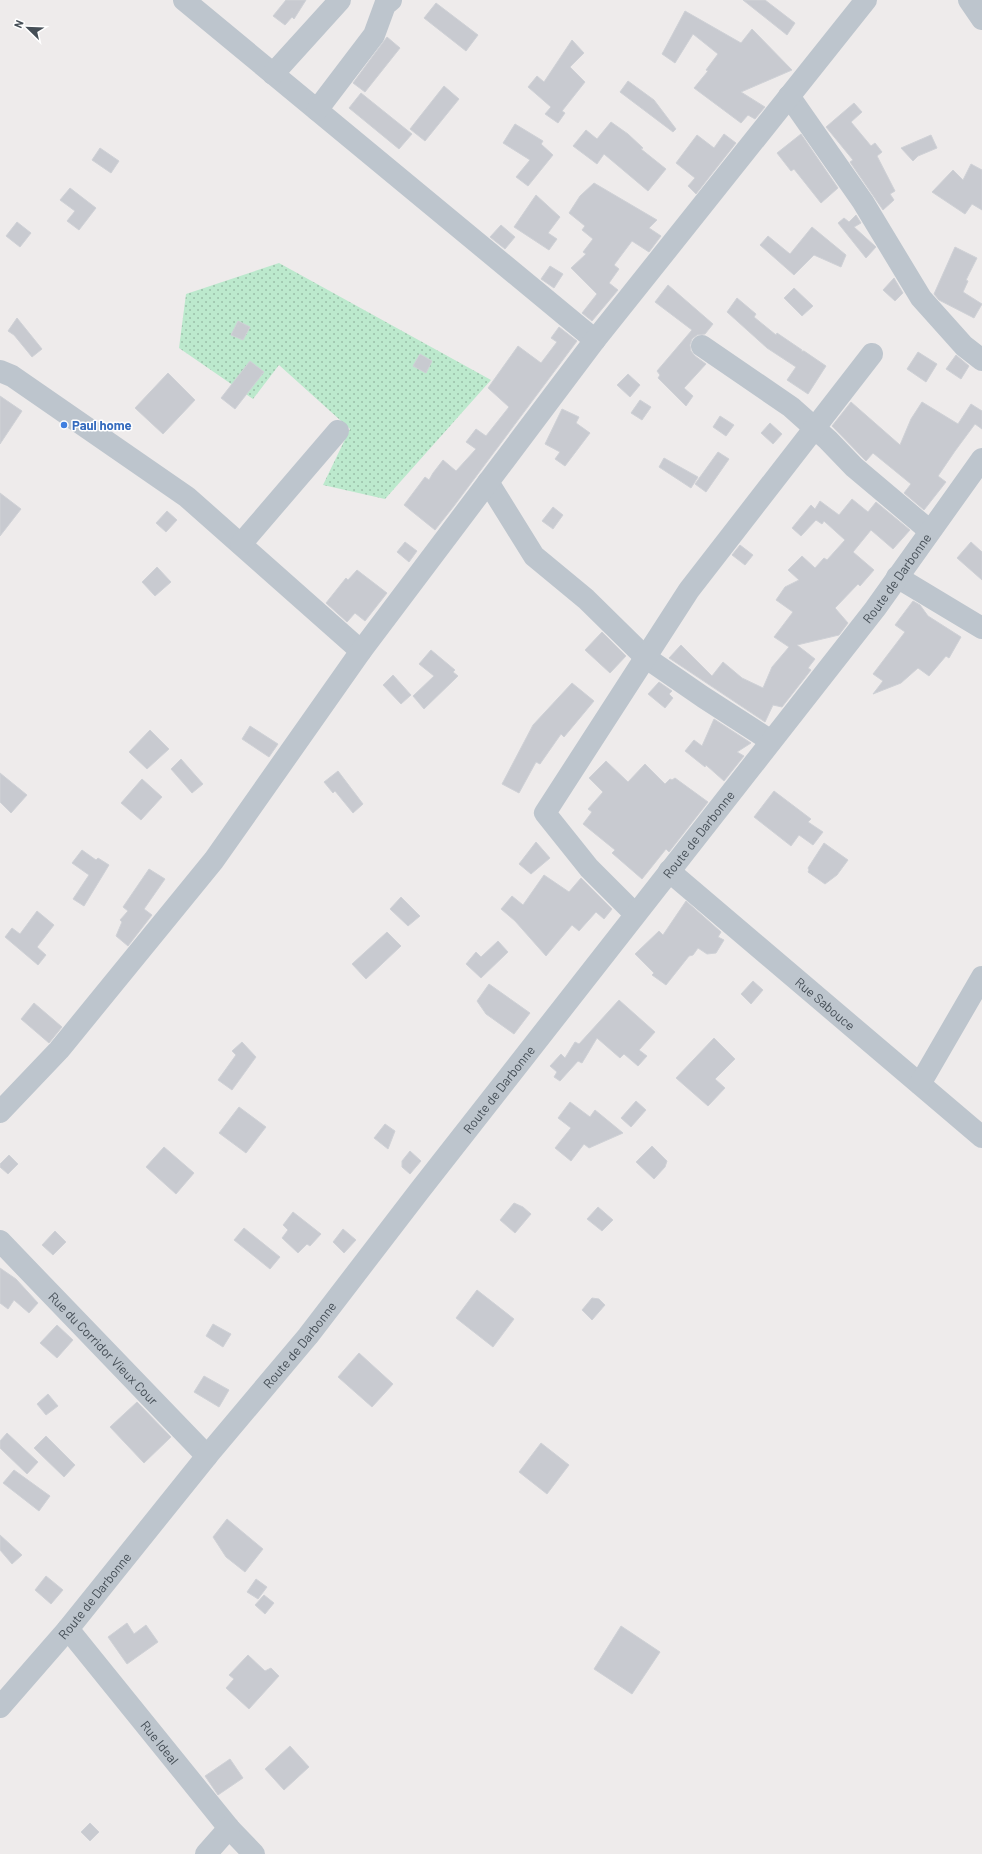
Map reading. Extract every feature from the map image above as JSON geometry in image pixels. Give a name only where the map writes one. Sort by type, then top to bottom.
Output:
[{"type":"street","points":[[184,0],[595,340]]},
{"type":"street","points":[[273,74],[340,0]]},
{"type":"street","points":[[317,110],[374,36],[385,5],[391,0]]},
{"type":"street","points":[[0,1112],[59,1050],[214,860],[361,650],[595,340],[866,0]]},
{"type":"street","points":[[969,0],[982,19]]},
{"type":"street","points":[[789,96],[863,202],[922,298],[964,346],[982,360]]},
{"type":"street","points":[[702,346],[791,407],[828,440],[854,467],[930,531]]},
{"type":"street","points":[[635,914],[589,868],[545,812],[689,590],[872,354]]},
{"type":"street","points":[[0,371],[12,376],[80,421],[187,497],[361,650]]},
{"type":"street","points":[[241,544],[338,431]]},
{"type":"street","name":"Route de Darbonne","points":[[0,1707],[68,1629],[207,1456],[308,1336],[669,870],[875,609],[982,459]]},
{"type":"street","points":[[488,482],[534,556],[586,599],[645,657],[771,741]]},
{"type":"street","points":[[898,577],[982,628]]},
{"type":"street","name":"Rue Sabouce","points":[[669,870],[982,1137]]},
{"type":"street","points":[[920,1084],[982,977]]},
{"type":"street","name":"Rue du Corridor Vieux Cour","points":[[0,1241],[207,1456]]},
{"type":"street","name":"Rue Ideal","points":[[68,1629],[229,1828],[254,1854]]},
{"type":"street","points":[[206,1854],[229,1828]]},
{"type":"green space","points":[[279,263],[491,380],[385,499],[323,485],[350,429],[279,365],[253,399],[179,348],[186,294]]},
{"type":"building","points":[[286,0],[306,0],[294,19],[292,17],[285,25],[273,16]]},
{"type":"building","points":[[743,0],[765,0],[795,23],[787,35]]},
{"type":"building","points":[[436,3],[478,35],[466,51],[424,18]]},
{"type":"building","points":[[685,11],[741,43],[752,29],[792,70],[741,92],[765,107],[755,119],[748,115],[741,123],[694,88],[708,71],[706,70],[718,54],[693,34],[675,63],[662,54]]},
{"type":"building","points":[[387,37],[400,48],[365,92],[353,83]]},
{"type":"building","points":[[572,40],[584,53],[570,67],[585,82],[562,111],[565,113],[558,123],[545,114],[551,107],[528,87],[537,76],[544,82]]},
{"type":"building","points":[[628,81],[654,100],[676,129],[673,132],[620,92]]},
{"type":"building","points":[[444,86],[459,99],[425,141],[410,129]]},
{"type":"building","points":[[361,93],[412,134],[399,149],[349,108]]},
{"type":"building","points":[[854,103],[862,112],[851,122],[871,146],[875,143],[882,152],[877,156],[895,191],[890,194],[894,200],[883,210],[850,162],[853,160],[826,127]]},
{"type":"building","points":[[611,122],[628,134],[643,148],[641,149],[666,169],[648,191],[604,154],[597,164],[573,146],[586,130],[597,139]]},
{"type":"building","points":[[515,124],[543,141],[541,144],[553,155],[528,186],[516,177],[530,160],[503,143]]},
{"type":"building","points":[[724,134],[736,143],[696,194],[688,186],[695,178],[676,163],[697,135],[714,148]]},
{"type":"building","points":[[801,134],[838,188],[821,203],[794,169],[791,171],[777,153]]},
{"type":"building","points":[[931,135],[937,148],[918,156],[913,161],[901,148]]},
{"type":"building","points":[[100,148],[119,161],[111,173],[92,160]]},
{"type":"building","points":[[971,164],[982,170],[982,210],[972,204],[965,214],[932,192],[953,170],[963,180]]},
{"type":"building","points":[[594,183],[657,220],[649,228],[661,236],[649,252],[632,241],[614,265],[619,269],[609,283],[618,290],[592,321],[582,313],[597,294],[571,268],[586,254],[583,252],[593,239],[582,230],[585,226],[569,213],[580,196]]},
{"type":"building","points":[[70,188],[96,208],[79,230],[67,221],[75,211],[60,200]]},
{"type":"building","points":[[536,195],[560,217],[548,233],[557,239],[549,250],[514,227]]},
{"type":"building","points":[[856,215],[861,223],[854,227],[876,247],[866,258],[838,223],[844,218],[849,222]]},
{"type":"building","points":[[17,222],[31,233],[20,247],[6,236]]},
{"type":"building","points":[[501,225],[515,237],[505,249],[490,237]]},
{"type":"building","points":[[812,227],[846,255],[841,267],[814,255],[794,275],[760,245],[768,236],[790,254]]},
{"type":"building","points":[[955,247],[977,258],[966,280],[968,281],[963,292],[982,304],[974,318],[939,300],[934,294]]},
{"type":"building","points":[[550,266],[563,274],[554,288],[541,279]]},
{"type":"building","points":[[894,278],[903,293],[895,301],[883,290]]},
{"type":"building","points":[[668,285],[713,324],[705,334],[697,335],[692,339],[690,345],[691,351],[695,356],[706,364],[684,388],[693,396],[686,406],[658,378],[660,375],[657,371],[692,330],[655,302]]},
{"type":"building","points":[[794,288],[813,306],[802,316],[784,298]]},
{"type":"building","points":[[737,298],[756,314],[754,317],[776,335],[777,333],[802,350],[801,351],[804,351],[826,366],[808,394],[787,380],[796,367],[767,348],[727,312]]},
{"type":"building","points":[[17,318],[42,349],[32,357],[14,335],[8,331]]},
{"type":"building","points":[[238,321],[250,327],[243,340],[231,335]]},
{"type":"building","points":[[559,327],[577,341],[435,530],[404,505],[425,477],[429,480],[443,460],[456,471],[476,449],[466,442],[476,429],[486,436],[509,407],[488,388],[518,346],[541,363],[557,342],[551,338]]},
{"type":"building","points":[[918,352],[937,364],[926,382],[907,369]]},
{"type":"building","points":[[420,354],[432,361],[426,373],[413,366]]},
{"type":"building","points":[[956,355],[969,366],[961,379],[946,369]]},
{"type":"building","points":[[250,361],[264,372],[235,409],[221,398]]},
{"type":"building","points":[[168,373],[195,400],[163,434],[135,408]]},
{"type":"building","points":[[628,374],[640,385],[630,397],[617,385]]},
{"type":"building","points":[[0,396],[22,411],[0,444]]},
{"type":"building","points":[[640,400],[651,407],[642,420],[631,413]]},
{"type":"building","points":[[851,402],[900,445],[911,419],[922,402],[958,424],[971,404],[982,411],[982,429],[975,424],[955,451],[938,476],[946,482],[924,510],[904,493],[911,484],[873,453],[866,461],[832,426]]},
{"type":"building","points":[[562,409],[579,417],[576,423],[590,433],[565,466],[555,459],[560,452],[545,444]]},
{"type":"building","points":[[720,416],[734,425],[726,436],[713,427]]},
{"type":"building","points":[[770,423],[782,434],[773,444],[761,433]]},
{"type":"building","points":[[718,452],[729,459],[706,492],[695,484]]},
{"type":"building","points":[[664,458],[698,477],[691,488],[659,467]]},
{"type":"building","points":[[0,493],[21,509],[0,536]]},
{"type":"building","points":[[852,499],[868,512],[876,502],[910,530],[893,549],[871,530],[853,552],[874,570],[860,586],[858,584],[835,608],[848,623],[839,635],[797,645],[815,659],[808,668],[811,670],[782,707],[773,705],[765,722],[669,658],[681,645],[712,676],[723,662],[742,678],[763,688],[772,667],[789,647],[774,637],[793,612],[776,600],[785,587],[799,580],[788,570],[802,556],[815,568],[824,558],[827,560],[845,540],[824,521],[822,524],[816,520],[801,536],[792,528],[811,505],[815,509],[820,501],[839,515]]},
{"type":"building","points":[[553,507],[563,515],[553,529],[542,521]]},
{"type":"building","points":[[167,511],[177,520],[166,532],[156,523]]},
{"type":"building","points":[[405,542],[417,551],[409,562],[397,552]]},
{"type":"building","points":[[971,542],[982,552],[982,580],[957,558]]},
{"type":"building","points":[[740,545],[753,555],[745,565],[732,555]]},
{"type":"building","points":[[157,567],[171,582],[155,596],[142,582]]},
{"type":"building","points":[[357,570],[387,593],[365,621],[355,613],[347,622],[326,603],[346,578],[348,580]]},
{"type":"building","points":[[913,601],[920,605],[928,616],[961,637],[949,658],[946,656],[929,676],[918,668],[901,683],[873,694],[883,681],[873,674],[905,632],[895,625]]},
{"type":"building","points":[[602,632],[626,656],[610,673],[585,650]]},
{"type":"building","points":[[431,650],[455,670],[453,672],[458,676],[424,709],[413,696],[434,676],[419,664]]},
{"type":"building","points":[[393,675],[411,695],[401,704],[383,685]]},
{"type":"building","points":[[659,682],[672,691],[669,694],[673,698],[665,708],[648,694]]},
{"type":"building","points":[[572,683],[594,701],[564,737],[561,734],[540,764],[536,762],[519,793],[502,784],[533,725]]},
{"type":"building","points":[[714,719],[751,743],[737,752],[744,756],[724,781],[706,765],[705,767],[685,751],[694,740],[702,746]]},
{"type":"building","points":[[250,726],[278,744],[269,757],[242,739]]},
{"type":"building","points":[[150,730],[169,749],[147,769],[129,752]]},
{"type":"building","points":[[181,759],[203,784],[192,793],[171,769]]},
{"type":"building","points":[[606,761],[628,782],[645,764],[665,784],[670,779],[672,780],[675,778],[708,802],[669,852],[666,849],[642,879],[612,853],[615,850],[583,824],[592,812],[588,809],[603,792],[589,778]]},
{"type":"building","points":[[338,771],[363,804],[353,813],[335,791],[333,793],[324,782]]},
{"type":"building","points":[[0,773],[27,795],[11,813],[0,802]]},
{"type":"building","points":[[142,779],[162,797],[141,820],[121,803]]},
{"type":"building","points":[[774,791],[811,819],[808,822],[823,832],[813,845],[799,835],[791,846],[754,817]]},
{"type":"building","points":[[536,842],[550,858],[531,874],[519,864]]},
{"type":"building","points":[[824,843],[848,860],[837,875],[825,884],[808,872],[808,868]]},
{"type":"building","points":[[82,850],[96,860],[98,858],[109,865],[84,906],[73,899],[89,875],[72,863]]},
{"type":"building","points":[[149,869],[165,879],[144,909],[152,915],[128,946],[116,936],[122,922],[120,920],[128,911],[123,907]]},
{"type":"building","points":[[544,875],[569,892],[581,878],[612,909],[604,919],[596,912],[579,931],[572,925],[546,956],[515,921],[501,909],[512,896],[523,905]]},
{"type":"building","points":[[401,897],[420,916],[408,926],[390,909]]},
{"type":"building","points":[[686,901],[721,932],[718,937],[724,940],[716,953],[707,954],[698,948],[693,955],[689,956],[666,985],[652,975],[654,973],[635,954],[659,931],[663,935]]},
{"type":"building","points":[[37,911],[54,925],[37,947],[46,955],[38,965],[5,937],[12,928],[20,934]]},
{"type":"building","points":[[387,932],[401,946],[366,979],[352,964]]},
{"type":"building","points":[[498,941],[508,952],[481,978],[466,964],[476,952],[481,957]]},
{"type":"building","points":[[753,981],[763,990],[751,1004],[741,994]]},
{"type":"building","points":[[489,984],[530,1013],[514,1034],[486,1014],[477,1001]]},
{"type":"building","points":[[619,1000],[655,1032],[639,1050],[647,1056],[638,1066],[624,1054],[620,1058],[597,1038],[582,1063],[578,1061],[560,1081],[554,1077],[557,1072],[550,1066],[561,1054],[565,1058],[575,1042],[579,1044]]},
{"type":"building","points":[[34,1003],[62,1027],[49,1043],[21,1019]]},
{"type":"building","points":[[714,1038],[735,1059],[715,1079],[725,1088],[708,1106],[676,1078]]},
{"type":"building","points":[[242,1042],[256,1057],[232,1090],[218,1080],[236,1055],[232,1051]]},
{"type":"building","points":[[636,1101],[646,1110],[631,1127],[621,1118]]},
{"type":"building","points":[[570,1102],[590,1117],[595,1110],[623,1133],[589,1148],[584,1144],[571,1161],[555,1148],[571,1128],[558,1118]]},
{"type":"building","points":[[239,1107],[266,1127],[246,1153],[219,1133]]},
{"type":"building","points":[[385,1124],[395,1131],[388,1149],[374,1138]]},
{"type":"building","points":[[652,1146],[667,1161],[665,1167],[654,1179],[636,1162]]},
{"type":"building","points":[[164,1147],[194,1173],[176,1194],[146,1167]]},
{"type":"building","points":[[410,1151],[421,1161],[410,1174],[402,1167],[402,1161]]},
{"type":"building","points":[[9,1155],[18,1164],[8,1174],[0,1167],[0,1164]]},
{"type":"building","points":[[514,1203],[523,1207],[531,1214],[515,1233],[500,1220]]},
{"type":"building","points":[[598,1207],[613,1220],[602,1231],[587,1219]]},
{"type":"building","points":[[293,1212],[321,1234],[310,1246],[307,1244],[298,1253],[282,1238],[288,1230],[283,1225]]},
{"type":"building","points":[[244,1228],[280,1257],[270,1269],[234,1240]]},
{"type":"building","points":[[343,1229],[356,1240],[344,1253],[333,1242]]},
{"type":"building","points":[[55,1231],[66,1242],[53,1255],[42,1245]]},
{"type":"building","points":[[0,1268],[16,1279],[38,1303],[29,1313],[14,1300],[8,1309],[0,1303]]},
{"type":"building","points":[[477,1290],[514,1319],[493,1347],[456,1318]]},
{"type":"building","points":[[592,1298],[599,1299],[605,1305],[592,1320],[582,1310]]},
{"type":"building","points":[[213,1324],[231,1334],[223,1347],[206,1336]]},
{"type":"building","points":[[57,1325],[73,1340],[57,1358],[40,1343]]},
{"type":"building","points":[[359,1353],[393,1384],[372,1407],[338,1377]]},
{"type":"building","points":[[204,1376],[229,1390],[219,1407],[194,1392]]},
{"type":"building","points":[[48,1394],[58,1406],[46,1415],[37,1404]]},
{"type":"building","points":[[137,1402],[171,1437],[144,1463],[110,1427]]},
{"type":"building","points":[[7,1433],[38,1462],[27,1474],[0,1448],[0,1441]]},
{"type":"building","points":[[46,1436],[75,1465],[64,1477],[34,1448]]},
{"type":"building","points":[[541,1443],[569,1465],[547,1494],[519,1472]]},
{"type":"building","points":[[14,1470],[50,1496],[39,1511],[3,1483]]},
{"type":"building","points":[[227,1519],[263,1549],[245,1572],[226,1557],[213,1537]]},
{"type":"building","points":[[0,1535],[22,1555],[12,1564],[0,1550]]},
{"type":"building","points":[[46,1576],[63,1590],[51,1604],[35,1590]]},
{"type":"building","points":[[256,1579],[267,1587],[258,1599],[247,1592]]},
{"type":"building","points":[[264,1595],[274,1603],[265,1614],[255,1605]]},
{"type":"building","points":[[127,1623],[134,1634],[146,1625],[158,1642],[127,1664],[108,1637]]},
{"type":"building","points":[[621,1626],[660,1652],[632,1694],[594,1669]]},
{"type":"building","points":[[248,1655],[265,1671],[271,1668],[279,1676],[249,1709],[226,1688],[234,1679],[229,1675]]},
{"type":"building","points":[[290,1746],[309,1767],[284,1790],[265,1769]]},
{"type":"building","points":[[230,1759],[243,1778],[218,1795],[205,1776]]},
{"type":"building","points":[[90,1823],[99,1832],[90,1841],[81,1832]]},
{"type":"place","name":"Paul home","points":[[64,425]]}]
